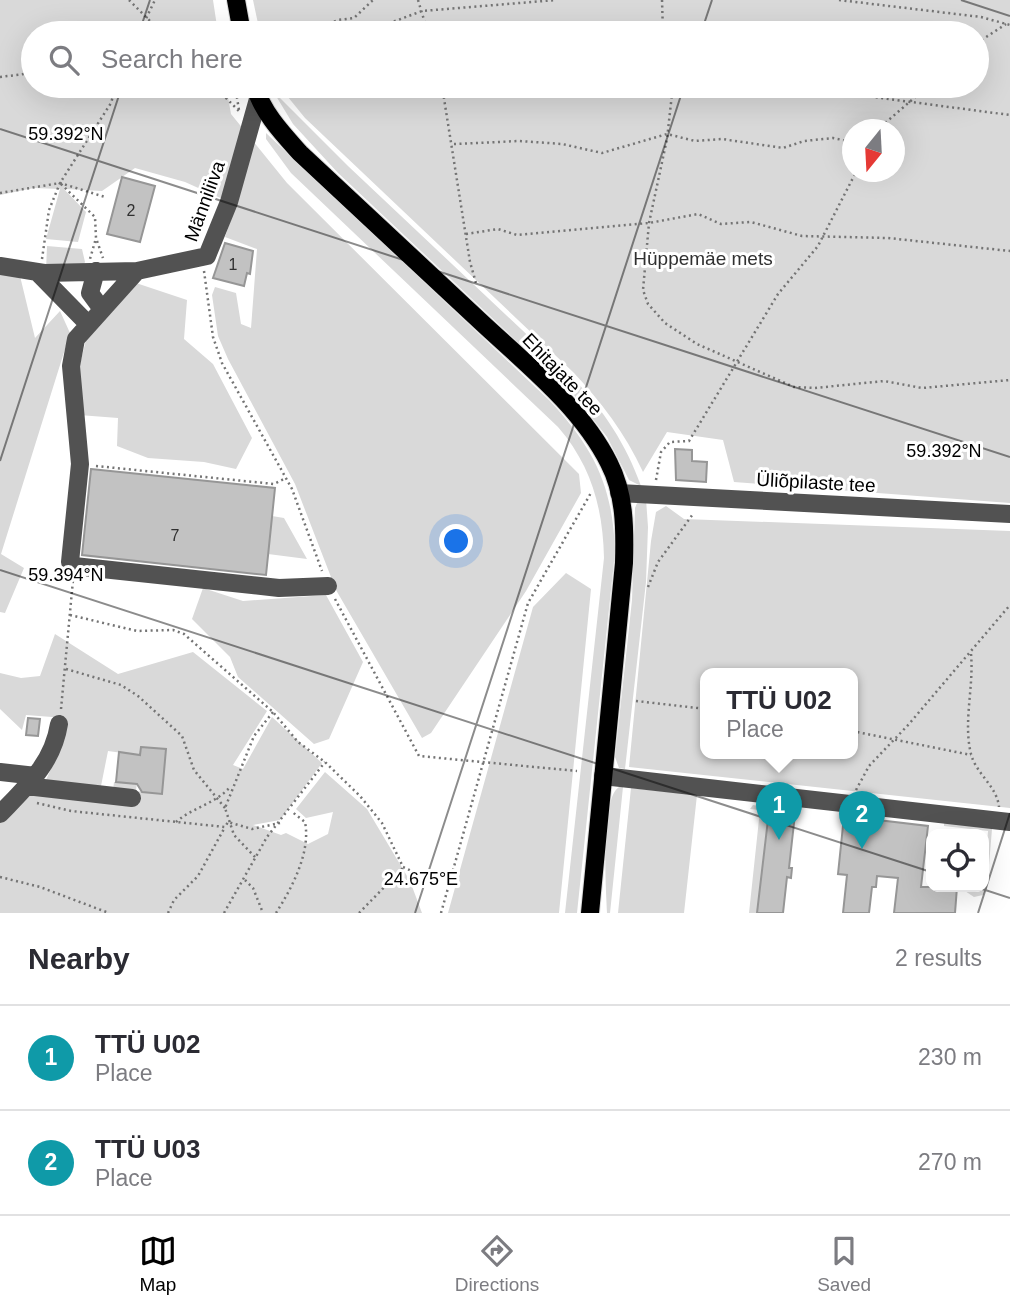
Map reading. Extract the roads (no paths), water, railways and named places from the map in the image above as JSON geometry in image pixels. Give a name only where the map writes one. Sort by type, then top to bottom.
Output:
[{"type":"main road","points":[[236,0],[240,21]]},
{"type":"main road","name":"Ehitajate tee","points":[[260,98],[279,130],[300,153],[530,368],[587,428],[610,464],[625,526],[624,563],[590,913]]},
{"type":"street","name":"Männiliiva","points":[[0,266],[41,273],[137,271],[207,256],[229,202],[244,116],[253,98]]},
{"type":"street","points":[[99,271],[90,293],[101,308]]},
{"type":"street","points":[[137,271],[87,323],[76,339],[71,366],[80,464],[70,562],[74,566],[279,589],[328,586]]},
{"type":"street","points":[[41,273],[87,323]]},
{"type":"street","name":"Üliõpilaste tee","points":[[619,493],[1010,514]]},
{"type":"street","points":[[0,814],[47,764],[56,742],[59,723]]},
{"type":"street","points":[[0,772],[27,786],[132,798]]},
{"type":"street","points":[[603,776],[1005,821]]},
{"type":"place","name":"TTÜ U02","points":[[779,840]]},
{"type":"place","name":"TTÜ U03","points":[[862,849]]},
{"type":"park label","name":"Hüppemäe mets","points":[[703,258]]}]
